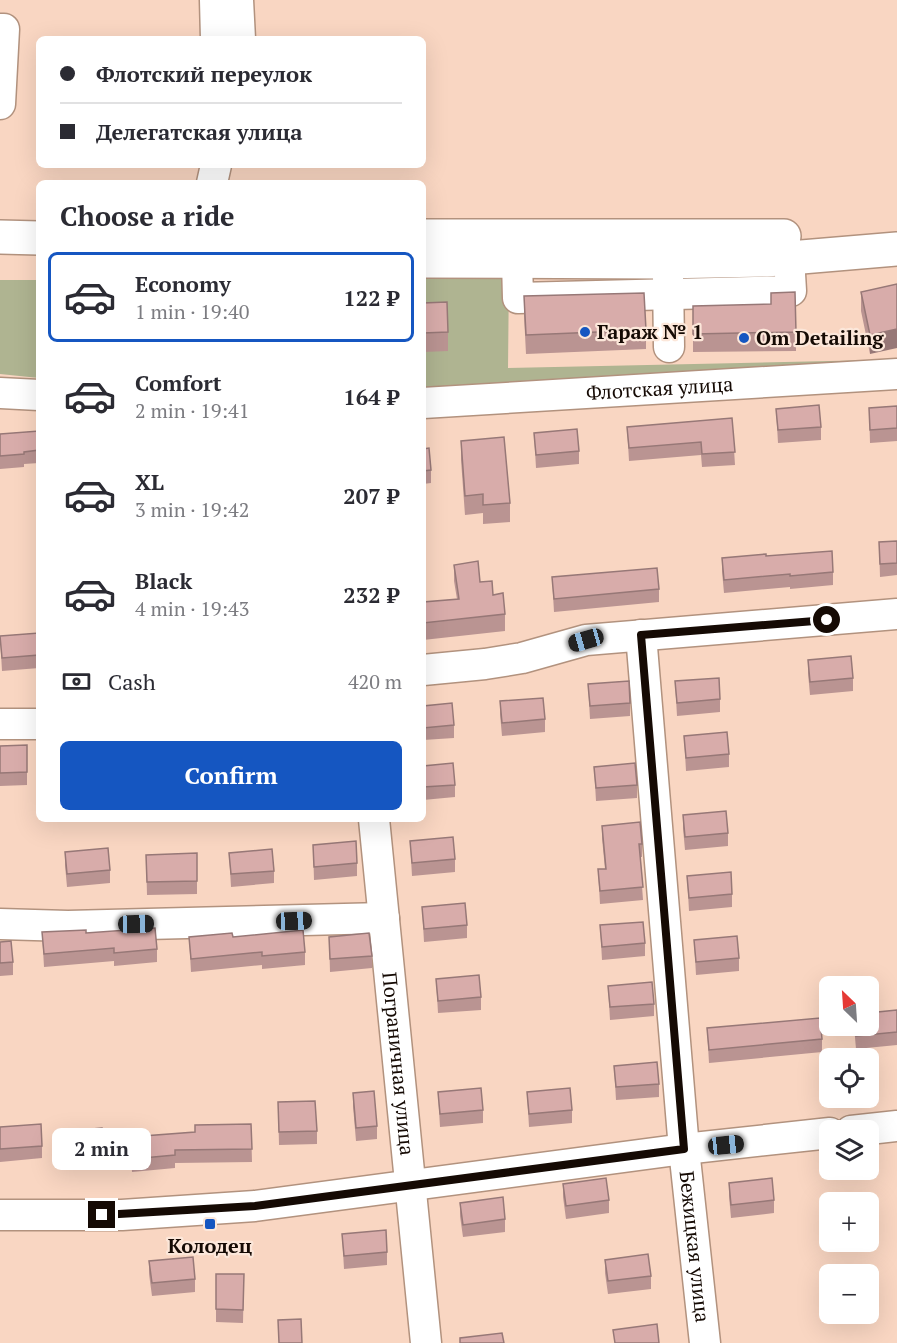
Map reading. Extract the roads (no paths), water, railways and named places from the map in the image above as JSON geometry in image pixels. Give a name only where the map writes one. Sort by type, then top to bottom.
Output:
[{"type":"main road","points":[[426,261],[518,261],[667,249],[757,237],[897,230]]},
{"type":"main road","points":[[426,236],[789,258],[897,249]]},
{"type":"main road","points":[[0,237],[36,238]]},
{"type":"main road","points":[[0,259],[36,259]]},
{"type":"street","points":[[215,0],[216,36]]},
{"type":"street","points":[[238,0],[240,36]]},
{"type":"street","points":[[0,29],[4,29],[0,104]]},
{"type":"street","points":[[667,249],[669,347]]},
{"type":"street","points":[[518,261],[518,298],[791,291],[789,258]]},
{"type":"street","name":"Флотская улица","points":[[426,404],[897,374]]},
{"type":"street","points":[[0,393],[36,395]]},
{"type":"street","points":[[426,670],[522,658],[586,640],[897,614]]},
{"type":"street","points":[[641,635],[684,1149]]},
{"type":"street","points":[[0,724],[36,724]]},
{"type":"street","name":"Пограничная улица","points":[[374,822],[426,1343]]},
{"type":"street","points":[[0,924],[80,925],[384,918]]},
{"type":"street","points":[[879,1128],[897,1126]]},
{"type":"street","name":"Бежицкая улица","points":[[0,1215],[122,1215],[255,1206],[684,1149],[819,1134]]},
{"type":"street","name":"Бежицкая улица","points":[[684,1149],[705,1343]]},
{"type":"place","name":"Гараж № 1","points":[[585,332]]},
{"type":"place","name":"Om Detailing","points":[[744,338]]},
{"type":"place","name":"Колодец","points":[[210,1224]]}]
